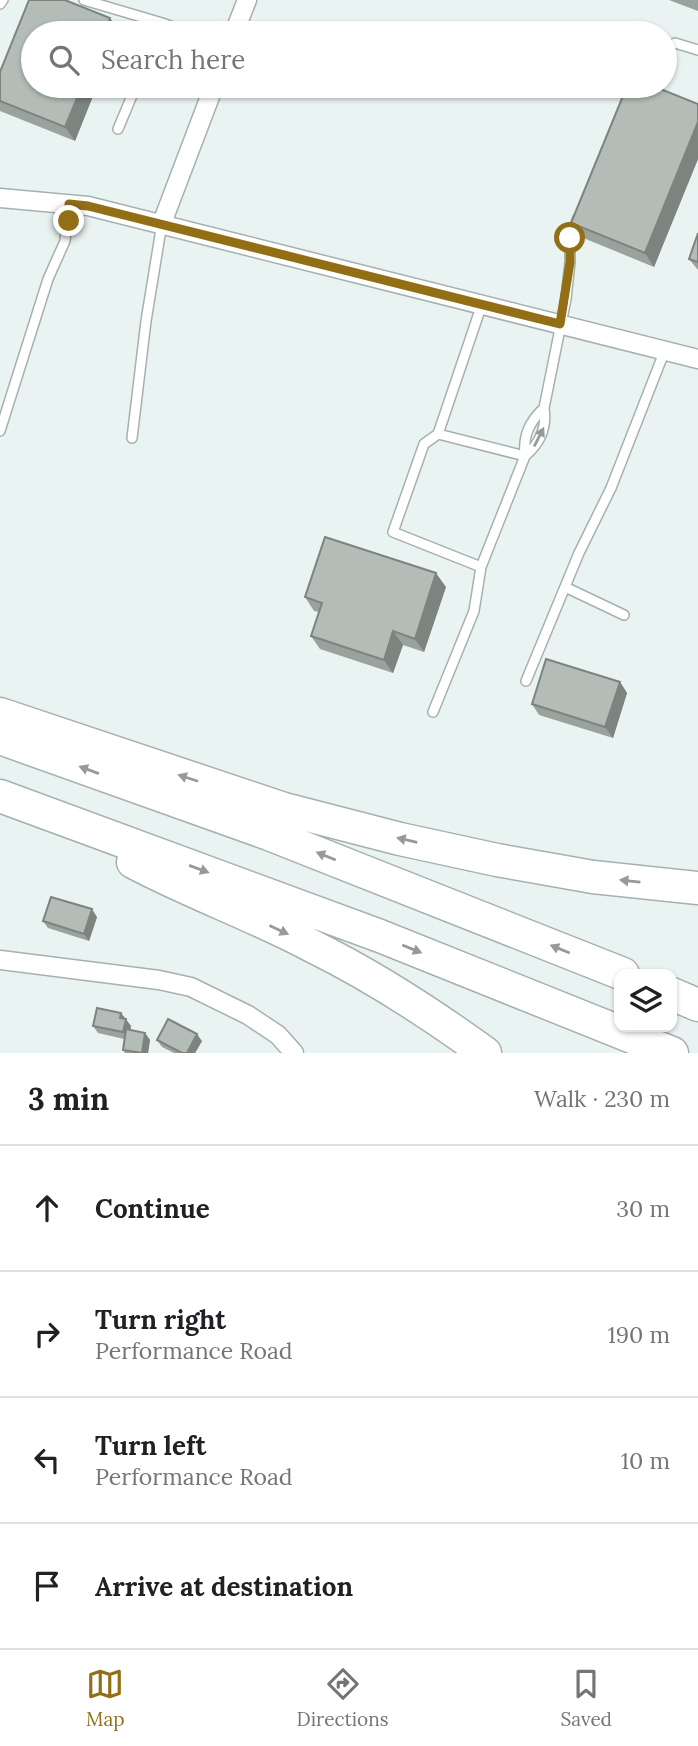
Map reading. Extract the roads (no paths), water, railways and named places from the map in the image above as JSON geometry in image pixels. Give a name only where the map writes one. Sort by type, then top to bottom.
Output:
[{"type":"highway","points":[[0,714],[284,809],[400,839],[593,877],[698,888]]},
{"type":"highway","points":[[0,738],[269,834],[614,970]]},
{"type":"highway","points":[[10,799],[176,885],[331,956],[408,1000],[485,1053]]},
{"type":"highway","points":[[10,799],[380,936],[673,1053]]},
{"type":"highway","points":[[677,996],[698,1005]]},
{"type":"street","points":[[239,21],[247,0]]},
{"type":"street","points":[[162,223],[209,98]]},
{"type":"street","points":[[0,198],[69,204],[162,223],[698,359]]},
{"type":"street","points":[[0,960],[159,979],[191,987],[247,1015],[278,1035],[293,1053]]},
{"type":"lane","points":[[83,0],[155,21]]},
{"type":"lane","points":[[677,43],[698,50]]},
{"type":"lane","points":[[118,129],[131,98]]},
{"type":"lane","points":[[0,431],[48,279],[65,241],[69,204]]},
{"type":"lane","points":[[525,456],[537,446],[546,423],[544,408],[570,262],[570,238],[580,212]]},
{"type":"lane","points":[[132,438],[146,321],[162,223]]},
{"type":"lane","points":[[481,567],[393,532],[424,444],[438,434],[482,304]]},
{"type":"lane","points":[[526,681],[565,587],[611,488],[665,350]]},
{"type":"lane","points":[[433,712],[474,611],[481,567],[525,456],[523,439],[533,418],[544,408]]},
{"type":"lane","points":[[438,434],[525,456]]},
{"type":"lane","points":[[565,587],[624,615]]}]
